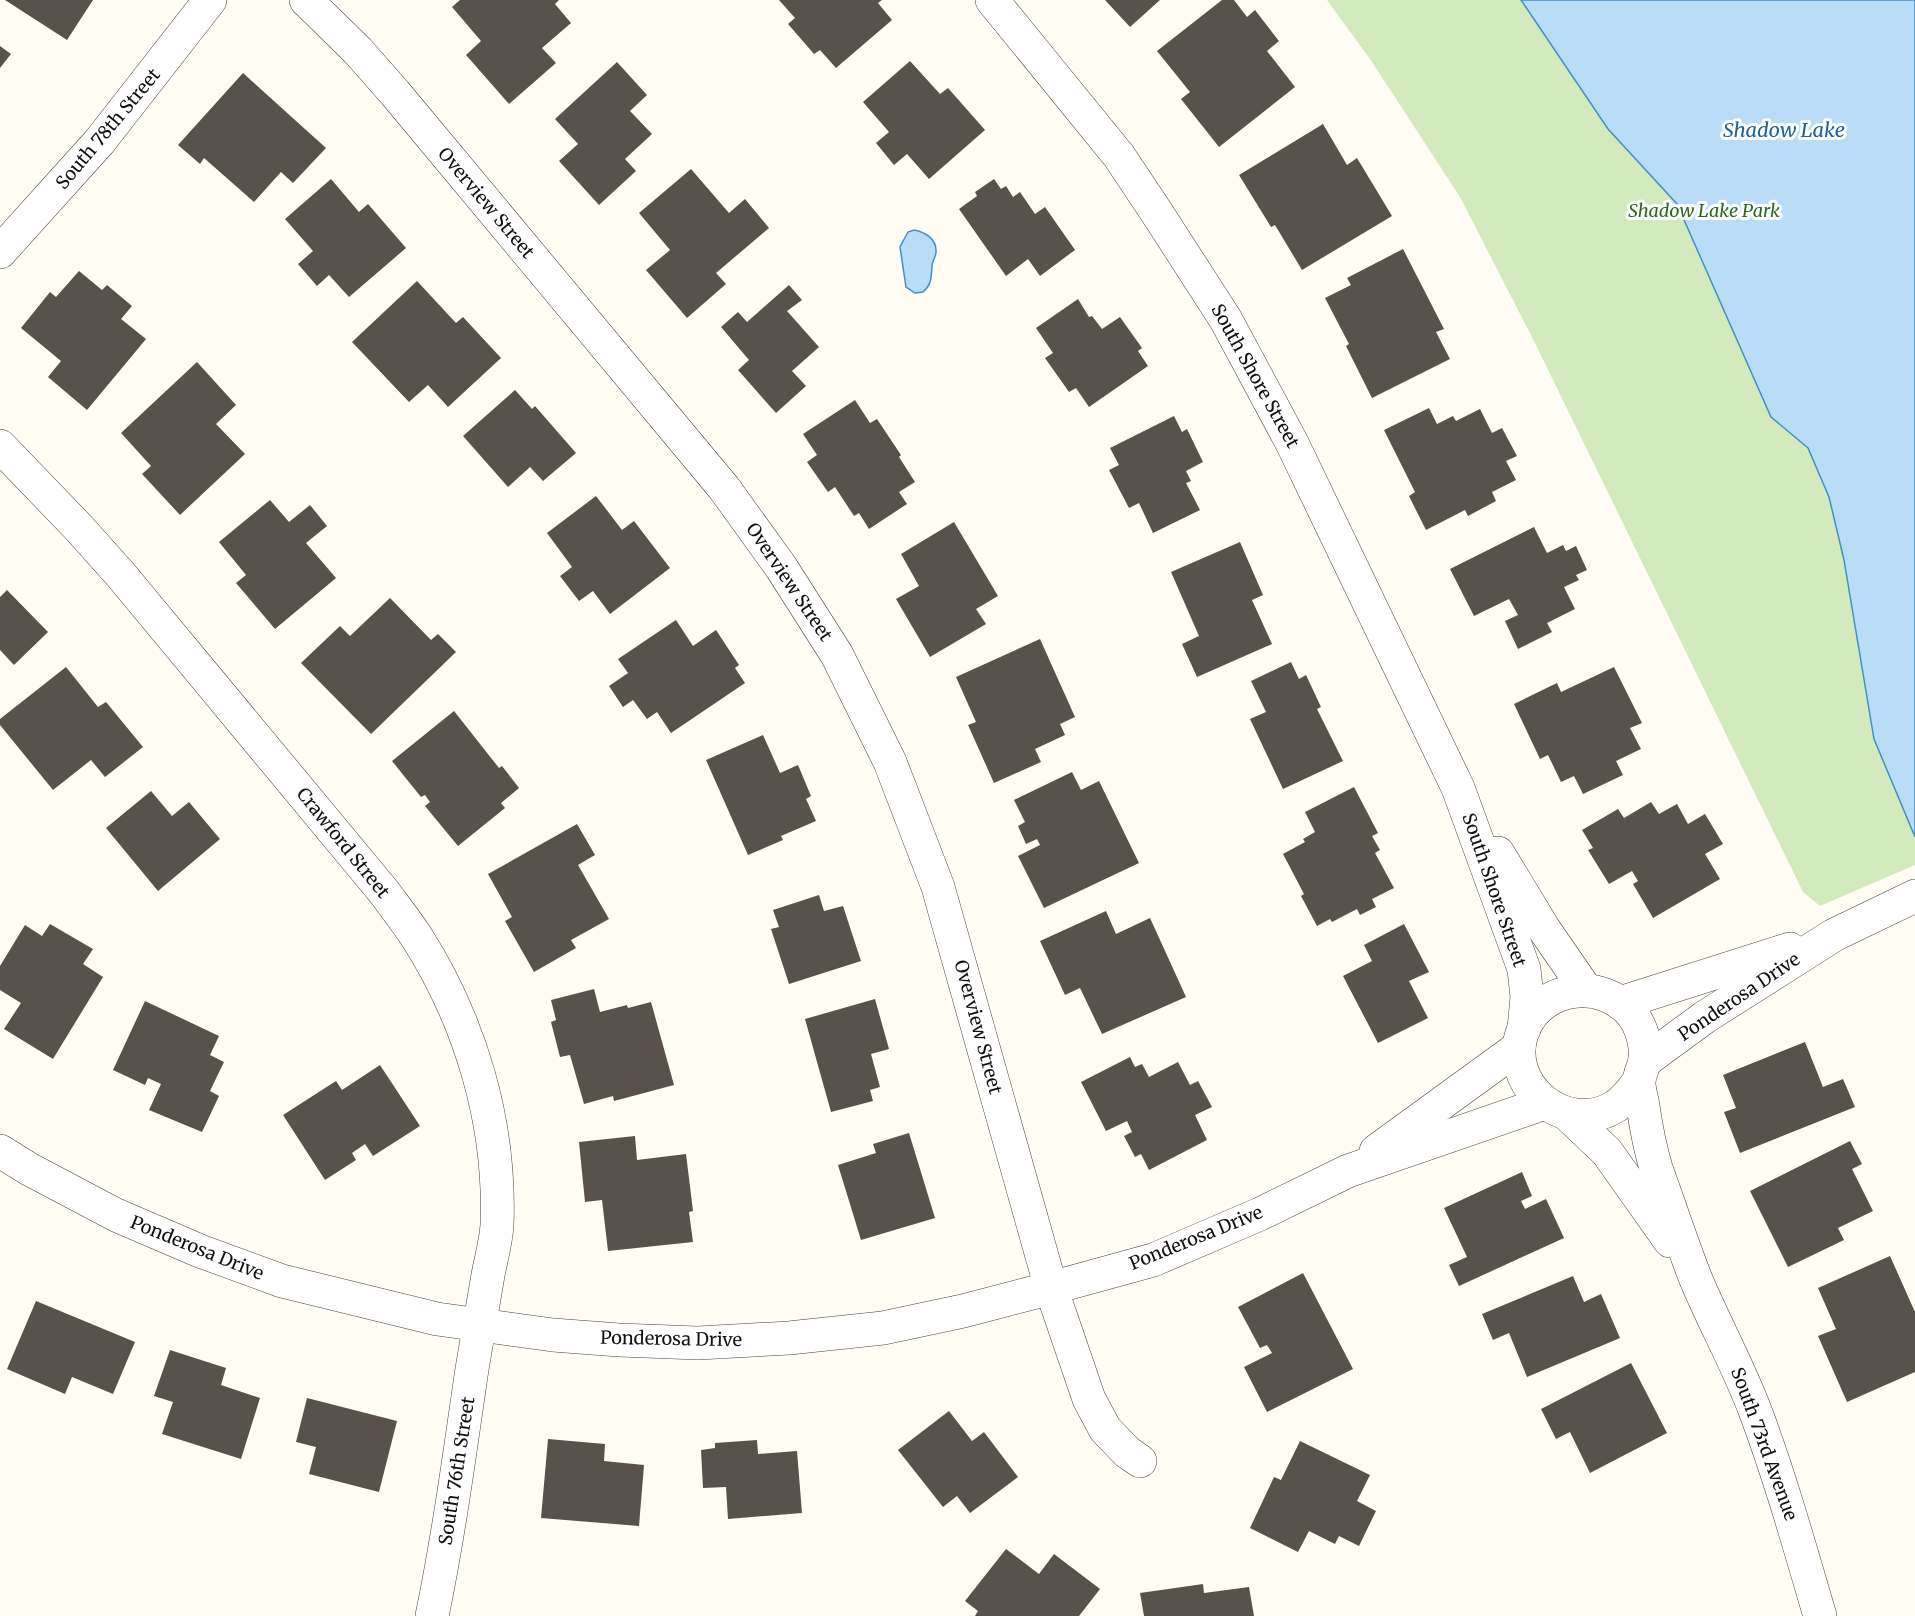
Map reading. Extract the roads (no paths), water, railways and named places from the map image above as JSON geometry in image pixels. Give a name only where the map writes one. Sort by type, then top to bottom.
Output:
[{"type":"street","name":"South 78th Street","points":[[0,252],[100,141],[210,0]]},
{"type":"street","name":"Overview Street","points":[[306,0],[358,51],[395,93],[712,474],[770,551],[837,655],[890,762],[938,887],[1051,1288],[1089,1399],[1105,1429],[1127,1452],[1140,1461]]},
{"type":"street","name":"South Shore Street","points":[[992,0],[1119,156],[1160,216],[1226,320],[1292,443],[1458,788],[1524,969],[1527,998],[1522,1038]]},
{"type":"street","name":"Crawford Street","points":[[0,446],[72,520],[121,576],[377,883],[416,936],[439,976],[461,1024],[482,1080],[497,1179],[496,1228],[480,1325]]},
{"type":"street","name":"South Shore Street","points":[[1458,788],[1544,929],[1586,990]]},
{"type":"street","name":"Ponderosa Drive","points":[[1642,1071],[1705,1017],[1834,935],[1915,896]]},
{"type":"street","name":"Ponderosa Drive","points":[[1620,1003],[1834,935]]},
{"type":"street","points":[[1586,990],[1604,994],[1620,1003],[1641,1029],[1645,1045],[1642,1071],[1629,1095],[1616,1106],[1601,1113],[1584,1115],[1556,1109],[1531,1091],[1524,1078],[1522,1038],[1534,1012],[1549,999],[1567,992],[1586,990]]},
{"type":"street","name":"Ponderosa Drive","points":[[1348,1172],[1522,1038]]},
{"type":"street","name":"South 73rd Avenue","points":[[1642,1071],[1647,1131],[1656,1166],[1695,1277],[1756,1412],[1820,1616]]},
{"type":"street","name":"Ponderosa Drive","points":[[0,1151],[116,1215],[200,1251],[282,1281],[437,1319],[553,1335],[698,1343],[789,1338],[883,1328],[963,1311],[1051,1288],[1153,1260],[1260,1214],[1348,1172],[1556,1109]]},
{"type":"street","name":"South 73rd Avenue","points":[[1556,1109],[1612,1159],[1695,1277]]},
{"type":"street","name":"South 76th Street","points":[[432,1616],[480,1325]]},
{"type":"water","name":"Shadow Lake","points":[[1521,0],[1915,0],[1915,837],[1874,739],[1844,560],[1829,497],[1808,448],[1771,417],[1677,204],[1608,129]]},
{"type":"water","points":[[914,230],[930,237],[936,247],[930,283],[923,292],[915,293],[906,287],[900,247],[908,232]]},
{"type":"park label","name":"Shadow Lake Park","points":[[1704,211]]}]
